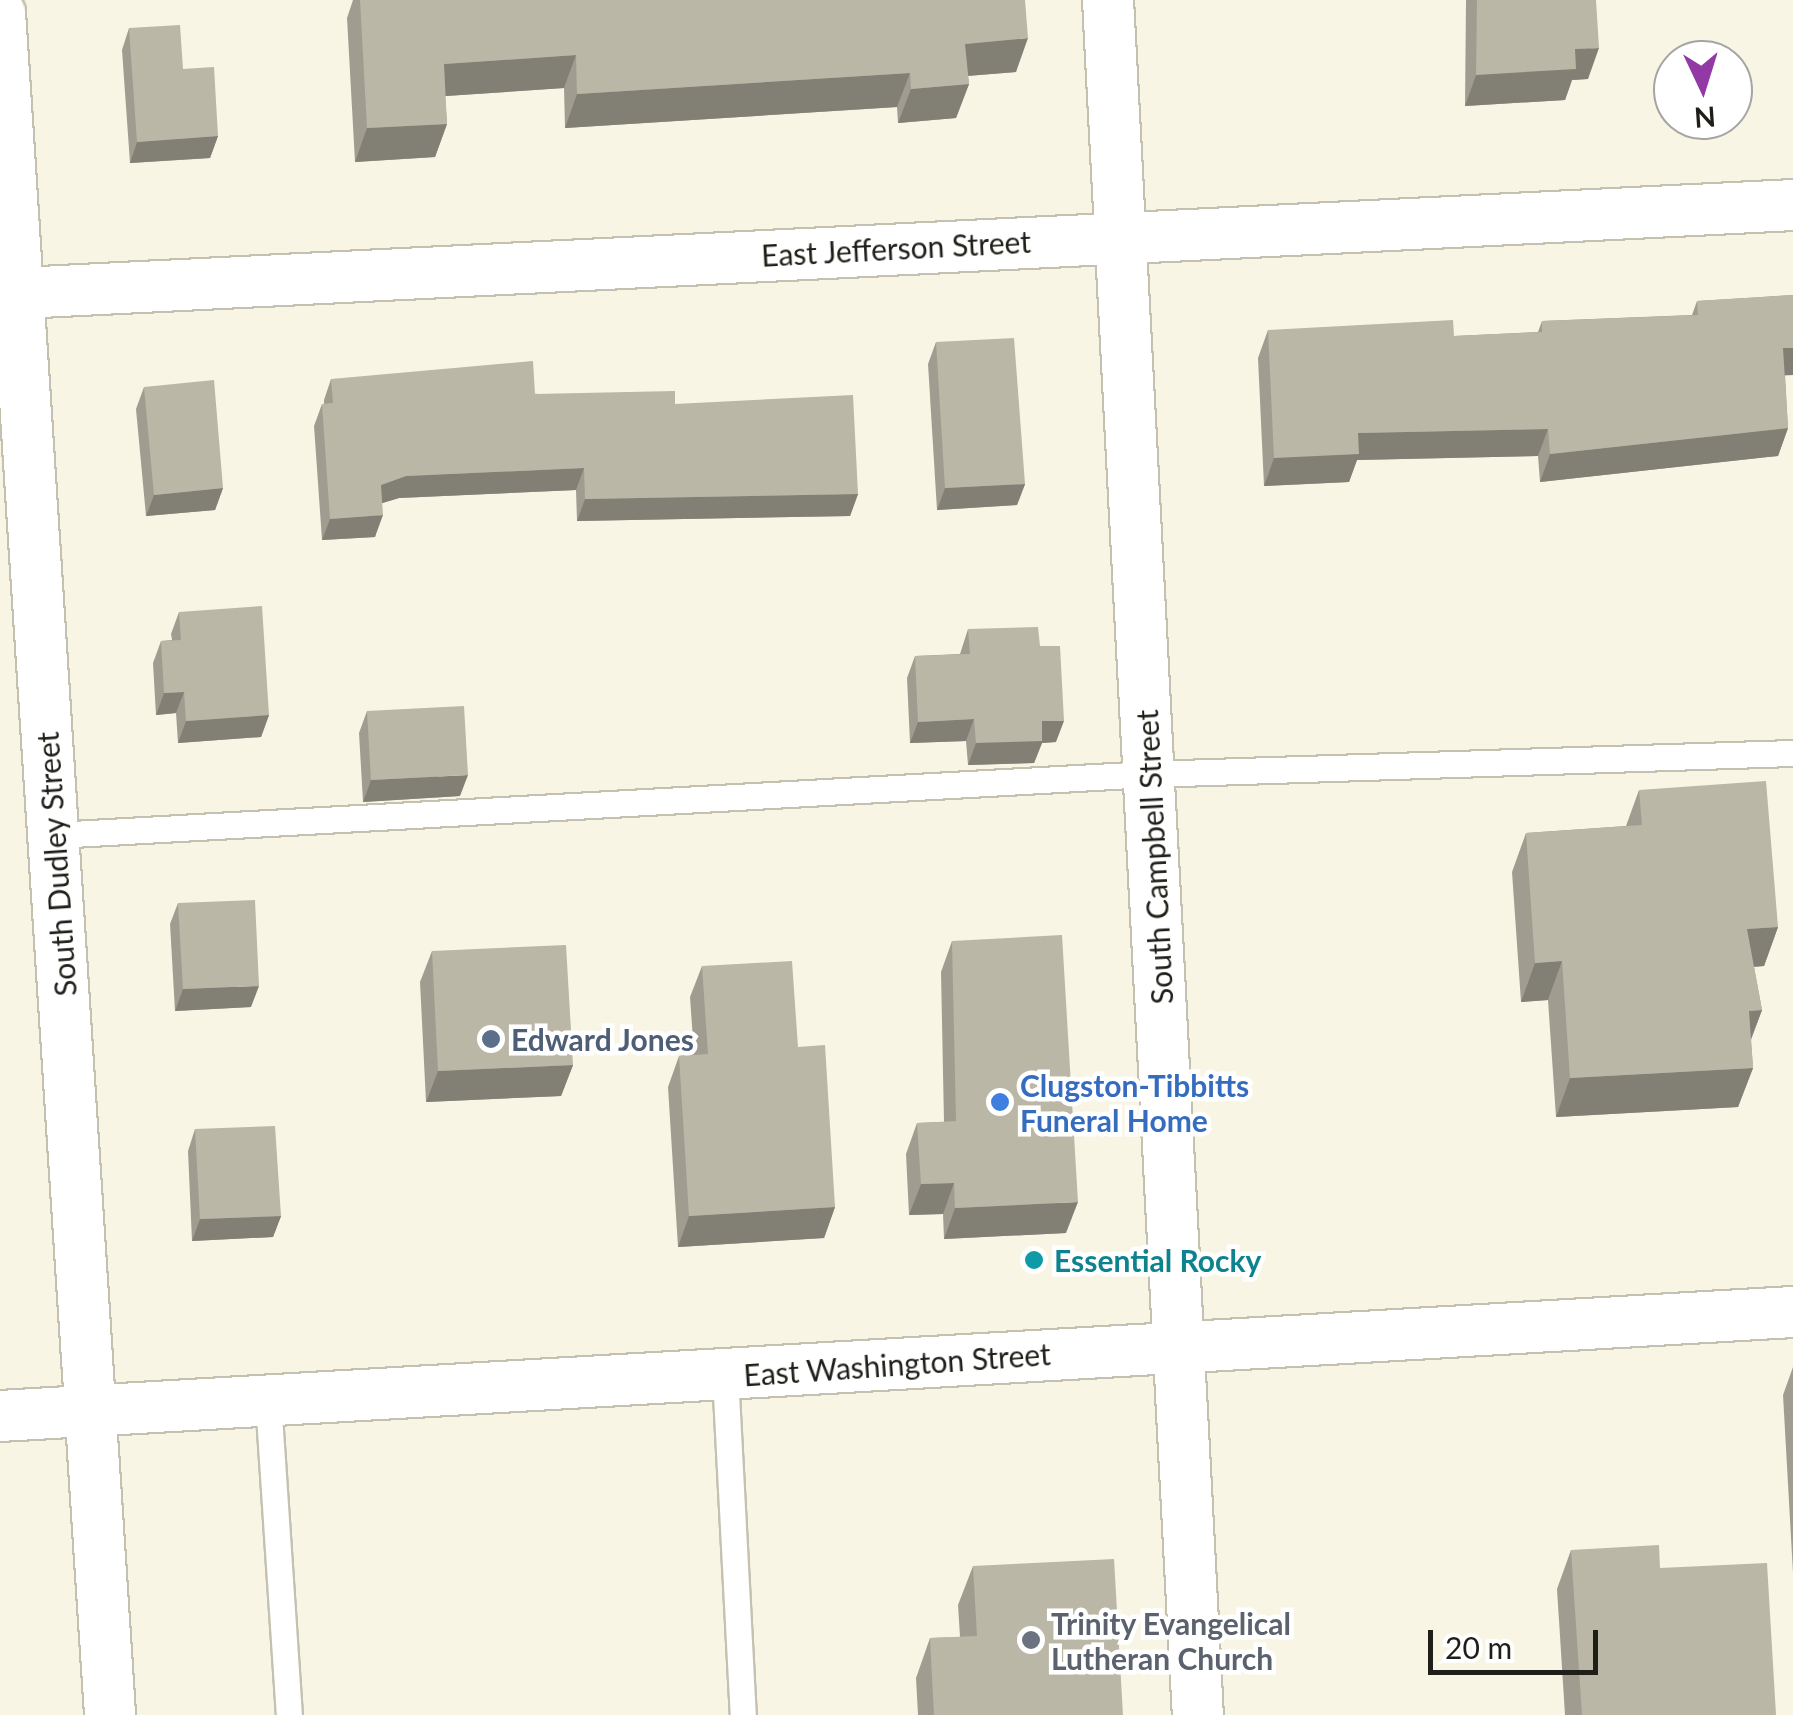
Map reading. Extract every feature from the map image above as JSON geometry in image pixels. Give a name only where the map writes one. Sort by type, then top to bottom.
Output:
[{"type":"street","name":"South Campbell Street","points":[[1108,0],[1198,1715]]},
{"type":"street","name":"South Dudley Street","points":[[0,13],[8,294],[54,835],[94,1410],[110,1715]]},
{"type":"street","name":"East Jefferson Street","points":[[8,294],[1793,204]]},
{"type":"street","name":"East Washington Street","points":[[0,1416],[1793,1312]]},
{"type":"lane","points":[[54,835],[1149,774],[1793,753]]},
{"type":"lane","points":[[725,1375],[744,1715]]},
{"type":"lane","points":[[268,1400],[289,1715]]},
{"type":"building","points":[[360,0],[1025,0],[1028,38],[965,44],[969,84],[911,89],[910,73],[577,94],[576,55],[444,64],[447,124],[367,128]]},
{"type":"building","points":[[1477,0],[1596,0],[1599,48],[1575,49],[1576,69],[1476,75]]},
{"type":"building","points":[[180,25],[183,69],[214,67],[218,136],[137,142],[129,28]]},
{"type":"building","points":[[1793,295],[1793,348],[1783,348],[1788,428],[1550,454],[1548,429],[1358,433],[1359,454],[1274,458],[1268,330],[1453,320],[1454,336],[1542,332],[1542,321],[1698,315],[1697,301]]},
{"type":"building","points":[[1014,338],[1025,484],[945,488],[936,342]]},
{"type":"building","points":[[533,361],[535,394],[675,391],[675,404],[853,395],[858,494],[585,499],[584,468],[406,476],[381,485],[383,515],[330,519],[322,404],[333,403],[331,379]]},
{"type":"building","points":[[214,380],[223,488],[154,495],[144,387]]},
{"type":"building","points":[[262,606],[269,715],[186,721],[184,692],[164,693],[161,641],[181,640],[179,612]]},
{"type":"building","points":[[1038,627],[1040,646],[1060,646],[1064,721],[1042,721],[1042,741],[976,743],[974,719],[918,722],[915,656],[970,654],[968,629]]},
{"type":"building","points":[[464,706],[468,775],[371,780],[367,711]]},
{"type":"building","points":[[1766,781],[1778,927],[1747,929],[1762,1010],[1749,1011],[1753,1068],[1570,1078],[1562,961],[1535,963],[1526,833],[1642,825],[1639,790]]},
{"type":"building","points":[[255,900],[259,986],[183,989],[178,903]]},
{"type":"building","name":"Clugston-Tibbitts Funeral Home","points":[[1062,935],[1078,1202],[955,1208],[954,1183],[921,1184],[917,1123],[956,1121],[952,941]]},
{"type":"building","name":"Edward Jones","points":[[566,945],[573,1065],[438,1071],[432,951]]},
{"type":"building","points":[[792,961],[798,1047],[825,1045],[835,1207],[689,1216],[679,1056],[708,1054],[702,966]]},
{"type":"building","points":[[275,1126],[281,1216],[200,1219],[195,1129]]},
{"type":"building","points":[[1659,1545],[1660,1568],[1767,1563],[1776,1715],[1582,1715],[1571,1550]]},
{"type":"building","name":"Trinity Evangelical Lutheran Church","points":[[1114,1559],[1123,1715],[934,1715],[930,1638],[977,1636],[973,1566]]},
{"type":"place","name":"Edward Jones","points":[[491,1039]]},
{"type":"place","name":"Clugston-Tibbitts Funeral Home","points":[[1000,1102]]},
{"type":"place","name":"Essential Rocky","points":[[1034,1260]]},
{"type":"place","name":"Trinity Evangelical Lutheran Church","points":[[1031,1640]]}]
